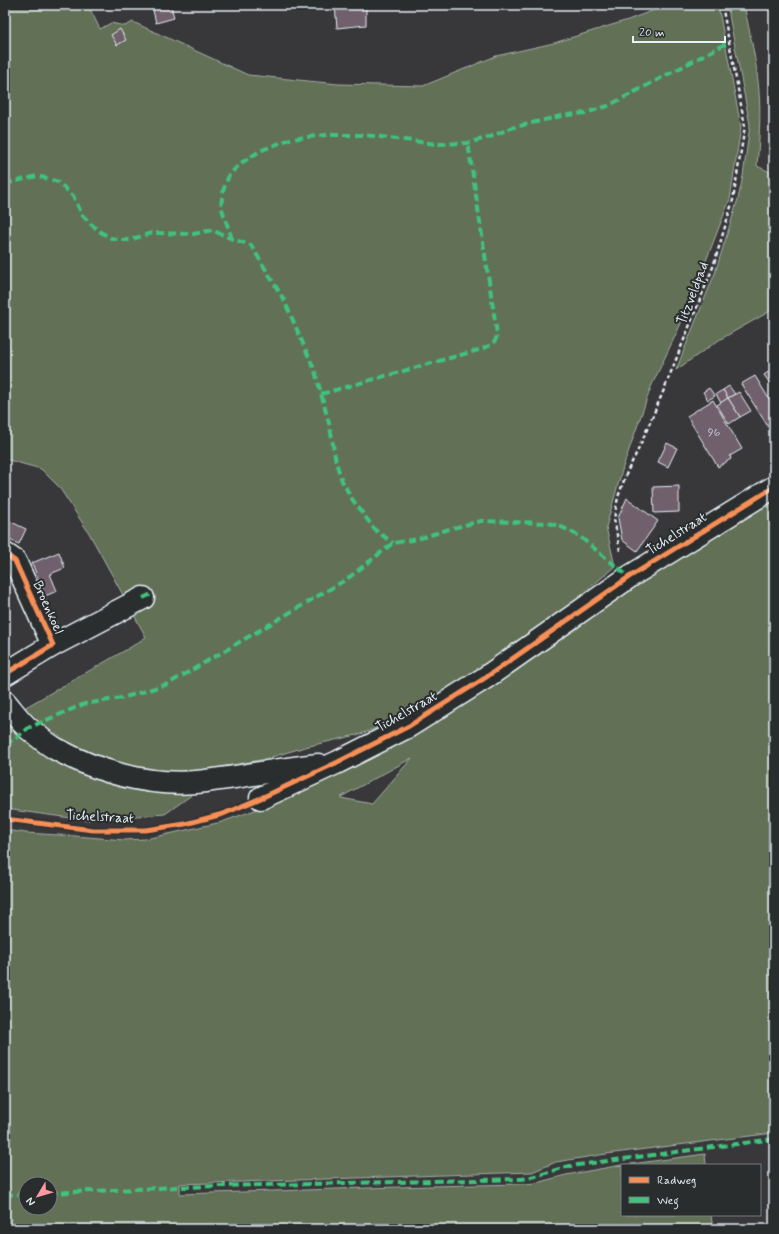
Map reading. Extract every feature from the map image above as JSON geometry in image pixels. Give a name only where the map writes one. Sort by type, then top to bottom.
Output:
[{"type":"street","name":"Tichelstraat","points":[[261,798],[338,762],[408,726],[485,678],[629,577],[774,487]]},
{"type":"street","name":"Broenkoel","points":[[5,554],[15,561],[53,645]]},
{"type":"street","name":"Broenkoel","points":[[5,674],[53,645],[143,598]]},
{"type":"street","points":[[5,702],[28,728],[56,748],[101,769],[153,781],[194,782],[248,776],[287,768],[338,762]]},
{"type":"green space","points":[[5,5],[88,5],[100,29],[111,23],[125,26],[133,22],[248,75],[338,84],[423,86],[496,56],[554,43],[628,20],[667,5],[718,5],[741,127],[730,199],[685,315],[651,387],[623,467],[606,527],[615,566],[541,631],[390,726],[389,723],[361,734],[305,747],[265,759],[234,765],[165,814],[85,820],[5,809],[5,721],[19,711],[146,637],[89,533],[59,487],[41,469],[5,459]]},
{"type":"green space","points":[[727,5],[744,5],[755,59],[760,101],[757,166],[774,174],[774,309],[719,340],[676,370],[715,273],[738,199],[743,176],[750,125]]},
{"type":"green space","points":[[774,499],[774,1133],[606,1154],[556,1162],[532,1172],[180,1184],[180,1194],[524,1184],[536,1183],[566,1175],[621,1165],[621,1216],[711,1216],[713,1229],[5,1229],[5,830],[26,833],[124,840],[146,839],[222,822],[255,810],[334,776],[439,718],[689,551]],"holes":[[[412,758],[372,804],[341,797]]]},
{"type":"green space","points":[[705,1154],[706,1164],[631,1164]]},
{"type":"building","points":[[171,5],[174,18],[156,23],[152,6]]},
{"type":"building","points":[[335,5],[366,5],[366,25],[337,28]]},
{"type":"building","points":[[120,29],[126,40],[117,45],[111,35]]},
{"type":"building","points":[[774,368],[774,384],[772,386],[764,375]]},
{"type":"building","points":[[755,376],[774,407],[774,436],[741,384]]},
{"type":"building","points":[[729,386],[735,394],[728,398],[723,390]]},
{"type":"building","points":[[709,388],[715,396],[708,400],[703,392]]},
{"type":"building","points":[[723,390],[728,398],[721,403],[716,394]]},
{"type":"building","points":[[739,392],[751,411],[740,417],[728,398]]},
{"type":"building","points":[[728,398],[740,417],[729,424],[717,405]]},
{"type":"building","points":[[713,400],[742,449],[730,456],[731,459],[718,467],[687,416]]},
{"type":"building","points":[[667,443],[677,448],[668,467],[658,462]]},
{"type":"building","points":[[679,486],[679,512],[654,513],[653,487]]},
{"type":"building","points":[[627,498],[658,521],[637,551],[622,540],[618,518]]},
{"type":"building","points":[[5,519],[26,529],[19,544],[5,538]]},
{"type":"building","points":[[59,552],[65,568],[50,574],[57,591],[45,596],[32,563]]},
{"type":"marked path","points":[[232,239],[221,206],[223,191],[229,175],[241,163],[260,151],[290,139],[326,135],[364,135],[437,144],[468,143],[490,137],[511,128],[561,116],[585,113],[608,106],[729,42]]},
{"type":"marked path","points":[[321,394],[482,349],[494,343],[497,334],[468,143]]},
{"type":"marked path","points":[[5,184],[37,176],[58,182],[73,196],[83,216],[99,231],[111,238],[129,240],[152,233],[194,234],[212,230],[232,239],[251,245],[284,300],[315,371],[330,427],[336,462],[342,481],[352,499],[375,530],[393,543]]},
{"type":"marked path","points":[[5,744],[15,739],[28,728],[84,704],[122,698],[168,684],[347,579],[393,543],[418,539],[481,521],[549,523],[564,528],[579,536],[629,577]]},
{"type":"marked path","points":[[143,598],[154,593]]},
{"type":"marked path","points":[[58,1193],[179,1187],[521,1179],[570,1166],[774,1139]]},
{"type":"marked path","points":[[5,1195],[18,1194]]},
{"type":"cycle path","points":[[5,819],[93,830],[146,830],[185,824],[223,814],[261,798],[338,762],[409,726],[485,678],[629,577],[774,487]]},
{"type":"cycle path","points":[[5,554],[15,561],[53,645],[5,674]]}]
